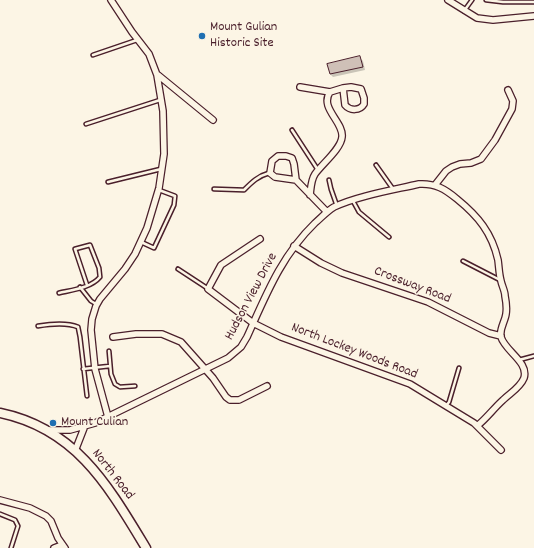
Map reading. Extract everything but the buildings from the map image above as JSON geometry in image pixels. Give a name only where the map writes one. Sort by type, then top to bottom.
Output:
[{"type":"main road","name":"North Road","points":[[0,413],[21,418],[45,429],[75,451],[95,470],[107,486],[123,509],[146,548]]},
{"type":"street","points":[[108,417],[95,368],[92,319],[100,299],[125,269],[147,228],[159,190],[163,169],[164,126],[158,75],[149,54],[112,0]]},
{"type":"street","points":[[448,0],[476,18],[492,20],[534,16]]},
{"type":"street","points":[[158,75],[213,120]]},
{"type":"street","points":[[300,87],[330,92],[344,88],[351,87],[361,89],[364,98],[364,104],[362,107],[358,109],[348,108],[345,105],[344,88]]},
{"type":"street","points":[[477,426],[518,387],[524,378],[524,372],[519,360],[503,341],[501,336],[501,329],[506,314],[505,294],[498,259],[490,236],[484,225],[465,205],[448,192],[435,185],[446,171],[452,167],[477,161],[486,153],[512,109],[512,101],[508,90]]},
{"type":"street","points":[[310,195],[312,181],[318,171],[339,146],[342,139],[341,129],[328,108],[328,98],[330,92]]},
{"type":"street","points":[[296,180],[275,177],[270,173],[270,164],[273,159],[278,156],[292,158],[296,180],[327,212]]},
{"type":"street","name":"Hudson View Drive","points":[[45,429],[65,431],[84,428],[228,358],[237,351],[247,337],[280,266],[294,246],[327,212],[337,206],[394,190],[419,184],[428,183],[435,185]]},
{"type":"street","points":[[208,289],[221,265],[260,239]]},
{"type":"street","name":"Crossway Road","points":[[294,246],[321,263],[342,273],[428,302],[488,333],[501,336]]},
{"type":"street","name":"North Lockey Woods Road","points":[[208,289],[253,323],[281,337],[402,381],[446,406],[477,426],[501,450]]},
{"type":"street","points":[[113,337],[136,334],[162,334],[181,342],[213,378],[226,397],[234,401],[267,386]]},
{"type":"street","points":[[75,451],[84,428]]},
{"type":"street","points":[[0,500],[30,508],[46,516],[64,546],[54,548]]},
{"type":"lane","points":[[464,11],[472,0]]},
{"type":"lane","points":[[486,0],[503,2],[534,2]]},
{"type":"lane","points":[[93,54],[138,40]]},
{"type":"lane","points":[[86,124],[161,100]]},
{"type":"lane","points":[[292,130],[318,171]]},
{"type":"lane","points":[[376,165],[394,190]]},
{"type":"lane","points":[[108,182],[163,169]]},
{"type":"lane","points":[[214,189],[244,190],[261,175],[270,173]]},
{"type":"lane","points":[[329,180],[337,206]]},
{"type":"lane","points":[[140,242],[154,248],[174,205],[175,196],[159,190]]},
{"type":"lane","points":[[354,201],[358,212],[389,237]]},
{"type":"lane","points":[[59,293],[87,285],[98,280],[100,274],[90,245],[75,249],[87,285]]},
{"type":"lane","points":[[463,261],[501,280]]},
{"type":"lane","points":[[178,269],[208,289]]},
{"type":"lane","points":[[80,287],[96,307]]},
{"type":"lane","points":[[38,326],[51,324],[73,325],[78,327],[87,396]]},
{"type":"lane","points":[[109,351],[110,366],[115,384],[120,387],[135,386]]},
{"type":"lane","points":[[519,360],[534,356]]},
{"type":"lane","points":[[83,369],[110,366]]},
{"type":"lane","points":[[446,406],[449,402],[459,368]]},
{"type":"lane","points":[[0,514],[16,520],[18,526],[11,548]]},
{"type":"place","name":"Mount Gulian Historic Site","points":[[202,36]]},
{"type":"place","name":"Mount Culian","points":[[53,423]]}]
